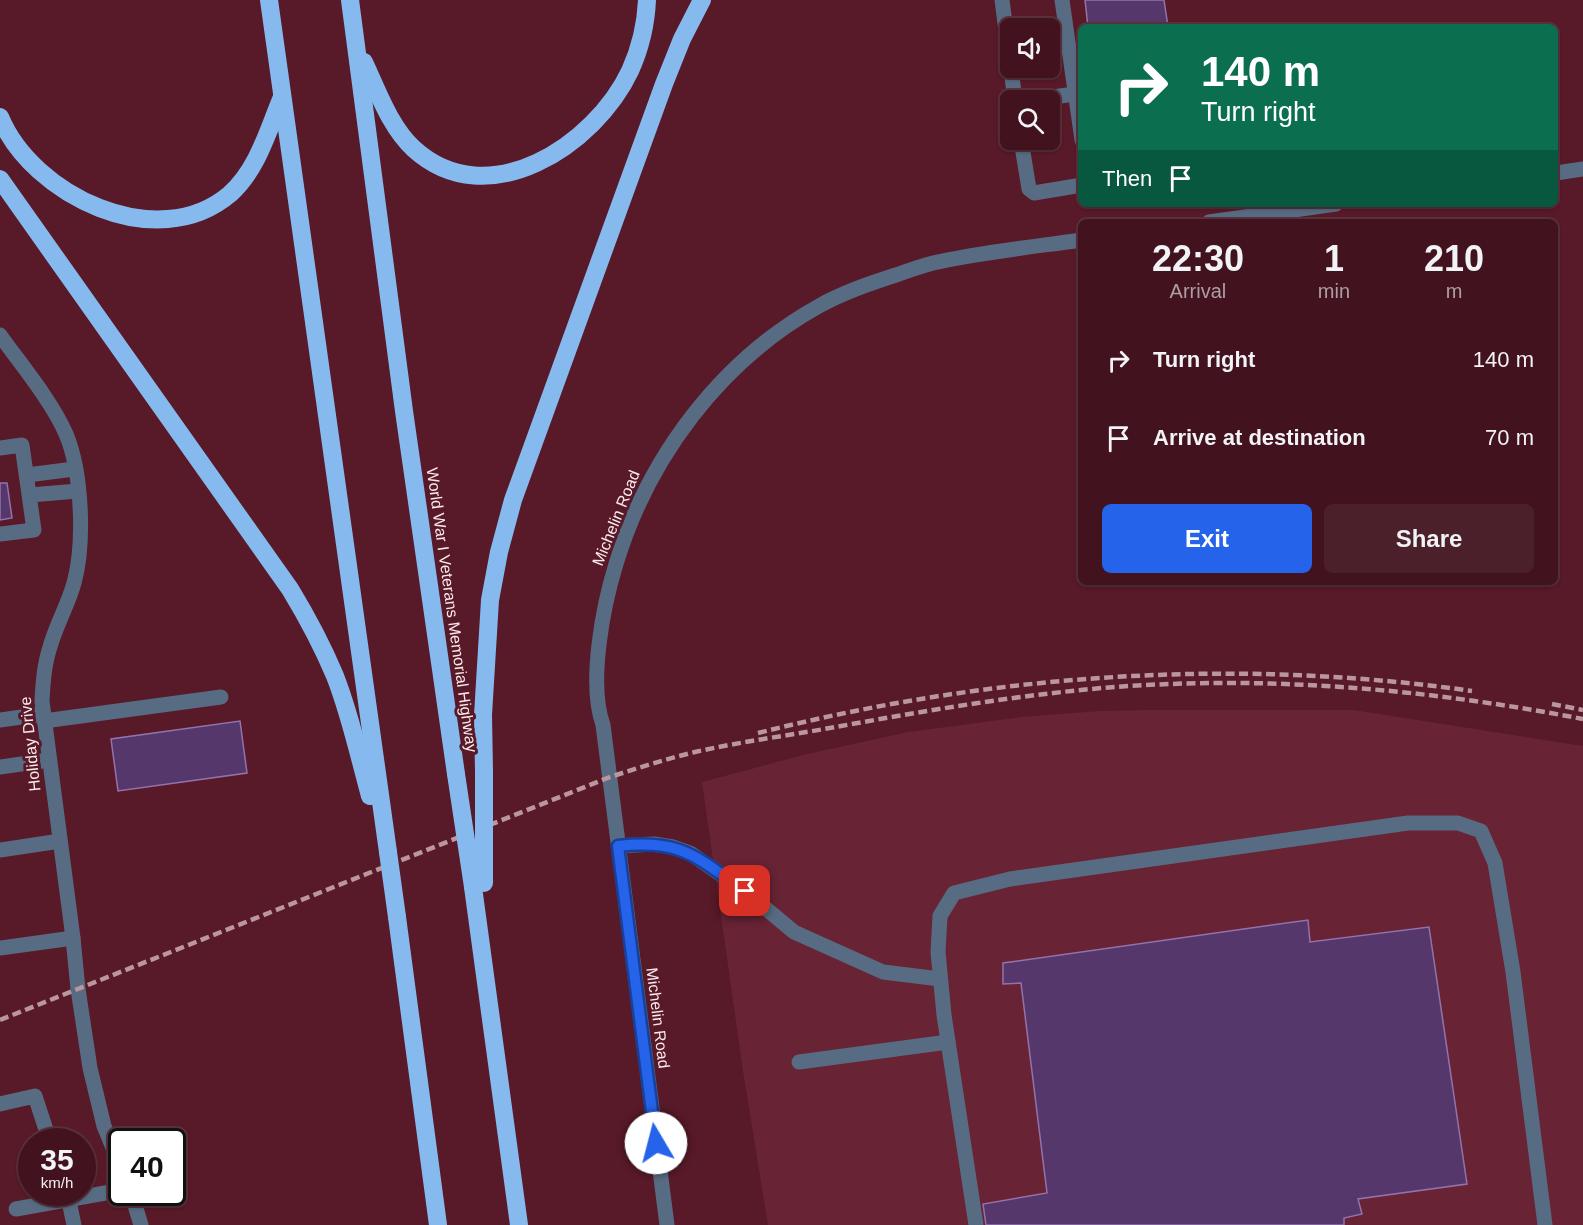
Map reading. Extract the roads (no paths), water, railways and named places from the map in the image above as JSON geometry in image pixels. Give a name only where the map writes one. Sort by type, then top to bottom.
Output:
[{"type":"highway","points":[[269,0],[378,809]]},
{"type":"highway","name":"World War I Veterans Memorial Highway","points":[[350,0],[404,411],[456,774],[479,885],[479,928],[519,1225]]},
{"type":"highway","points":[[357,47],[399,133],[415,149],[442,167],[472,175],[499,174],[534,165],[556,153],[579,137],[602,114],[630,71],[640,45],[647,0]]},
{"type":"highway","points":[[479,885],[484,771],[483,716],[490,600],[499,552],[513,500],[664,84],[682,39],[702,0]]},
{"type":"highway","points":[[0,117],[18,150],[37,170],[57,186],[112,212],[136,218],[172,219],[203,210],[230,193],[249,172],[283,96]]},
{"type":"highway","points":[[0,179],[290,589],[323,649],[347,711],[378,809],[388,852],[438,1225]]},
{"type":"street","points":[[1002,0],[1015,90]]},
{"type":"street","points":[[1060,96],[1078,94],[1062,0]]},
{"type":"street","points":[[1023,150],[1029,189],[1035,193],[1078,186]]},
{"type":"street","points":[[1558,173],[1583,169]]},
{"type":"street","points":[[1230,219],[1315,207]]},
{"type":"street","name":"Michelin Road","points":[[667,1225],[603,725],[598,712],[599,658],[608,591],[623,540],[658,465],[698,408],[763,344],[796,320],[843,294],[932,263],[1078,241]]},
{"type":"street","name":"Holiday Drive","points":[[0,335],[56,416],[66,435],[78,491],[81,539],[79,563],[71,594],[50,647],[43,681],[43,718],[78,989],[96,1098],[108,1136]]},
{"type":"street","points":[[0,448],[22,445],[34,530],[0,534]]},
{"type":"street","points":[[27,475],[74,469]]},
{"type":"street","points":[[30,495],[78,491]]},
{"type":"street","points":[[0,720],[43,718],[221,697]]},
{"type":"street","points":[[0,767],[49,760]]},
{"type":"street","points":[[976,1225],[948,1042],[938,952],[940,916],[954,893],[1010,879],[1408,823],[1458,823],[1480,831],[1495,863],[1512,961],[1545,1225]]},
{"type":"street","points":[[0,850],[60,841]]},
{"type":"street","points":[[618,846],[654,844],[690,853],[745,891],[794,932],[883,972],[940,979]]},
{"type":"street","points":[[0,948],[73,938]]},
{"type":"street","points":[[800,1062],[948,1042]]},
{"type":"street","points":[[0,1104],[35,1096],[45,1128]]},
{"type":"street","points":[[16,1209],[28,1206]]},
{"type":"street","points":[[70,1206],[74,1225]]},
{"type":"street","points":[[135,1206],[141,1225]]},
{"type":"railway","points":[[758,733],[846,713],[934,697],[1024,685],[1113,677],[1203,674],[1293,675],[1383,681],[1472,691]]},
{"type":"railway","points":[[0,1020],[610,777],[684,755],[731,745],[997,700],[1091,689],[1215,683],[1338,687],[1400,692],[1461,699],[1583,719]]},
{"type":"railway","points":[[1552,704],[1583,710]]}]
